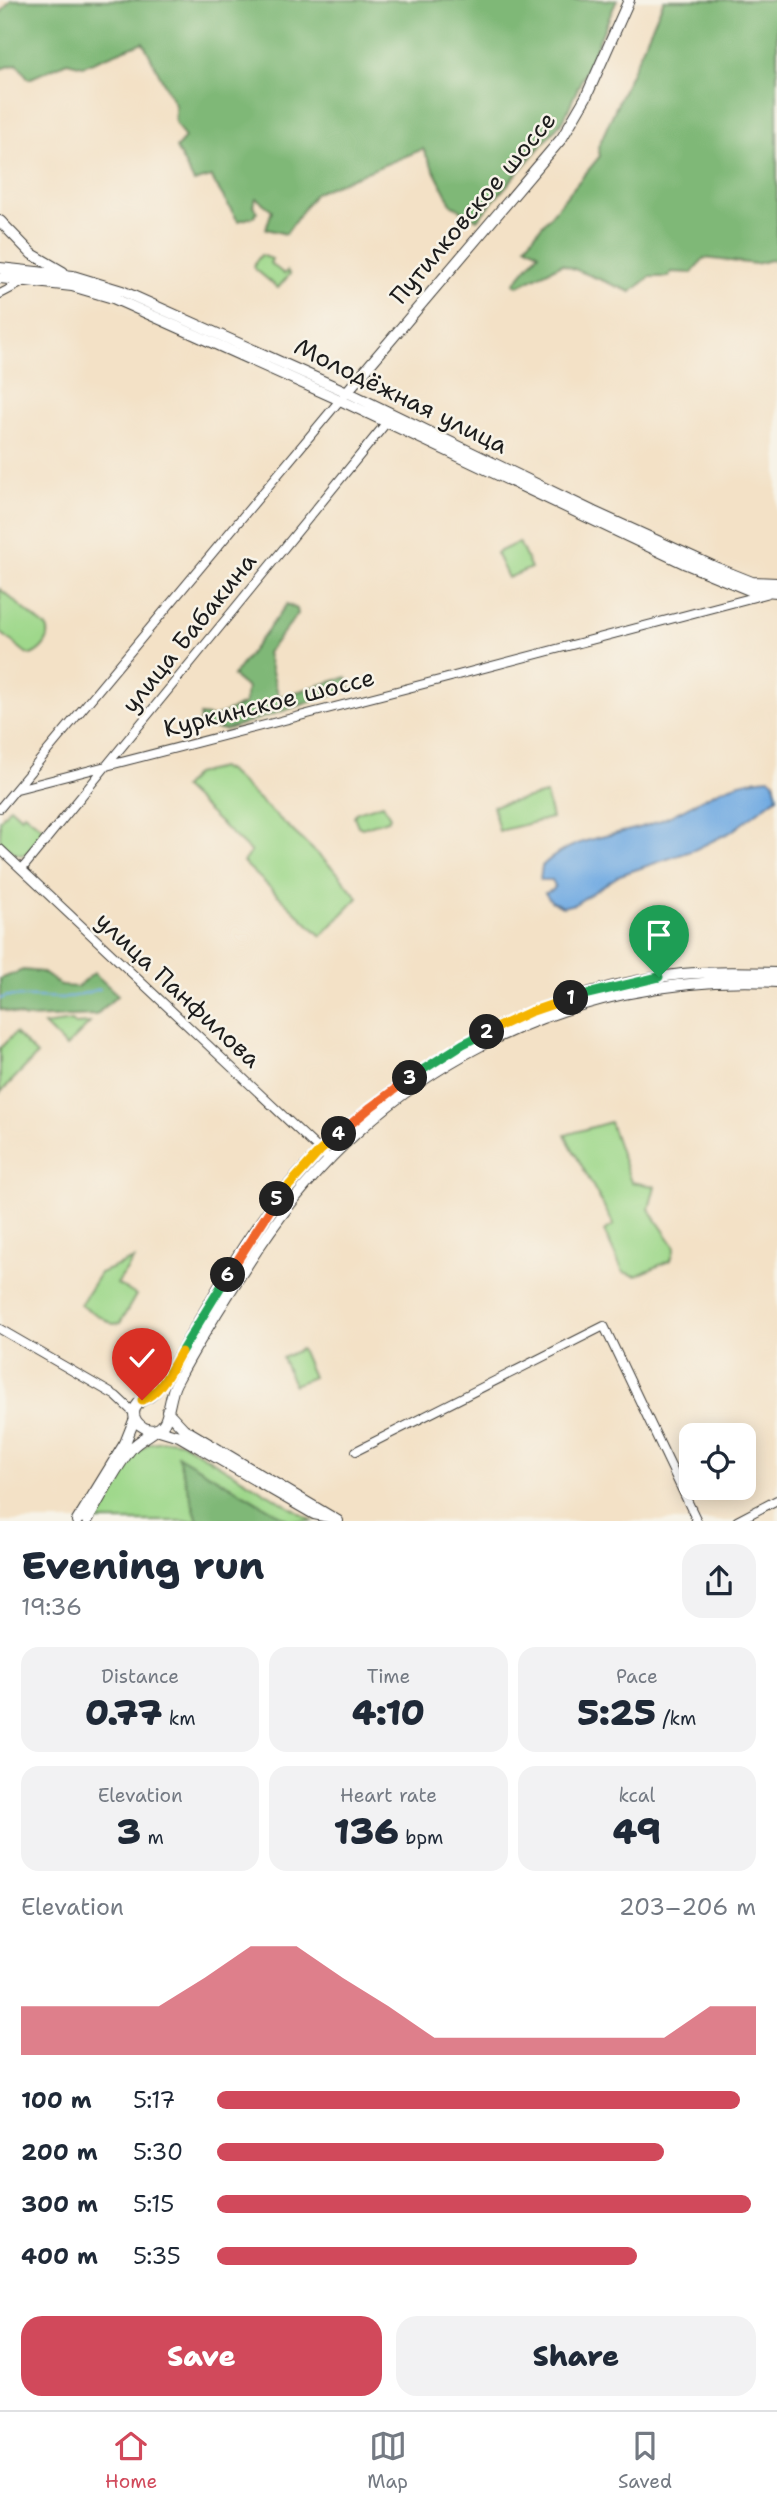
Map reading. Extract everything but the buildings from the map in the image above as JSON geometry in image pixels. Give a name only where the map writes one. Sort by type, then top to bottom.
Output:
[{"type":"main road","name":"Путилковское шоссе","points":[[343,396],[562,138],[576,117],[629,0]]},
{"type":"main road","points":[[0,221],[42,262],[73,276]]},
{"type":"main road","name":"Молодёжная улица","points":[[0,268],[73,276],[122,291],[717,568],[752,582],[777,583]]},
{"type":"main road","name":"Молодёжная улица","points":[[0,278],[72,286],[113,298],[343,396],[387,422],[730,583],[749,590],[774,592]]},
{"type":"main road","points":[[77,1521],[125,1443],[136,1407],[166,1377],[262,1220],[320,1151],[371,1107],[463,1044],[530,1012],[595,991],[659,977],[709,973],[777,973]]},
{"type":"main road","points":[[87,1521],[132,1447],[164,1422],[176,1382],[257,1250],[288,1206],[358,1129],[407,1090],[471,1050],[533,1020],[592,1001],[660,986],[709,981],[777,982]]},
{"type":"main road","points":[[146,1399],[159,1400],[184,1429],[334,1519]]},
{"type":"main road","points":[[135,1416],[142,1428],[179,1436],[314,1514],[334,1519]]},
{"type":"street","points":[[0,294],[28,280]]},
{"type":"street","name":"улица Бабакина","points":[[0,808],[343,396]]},
{"type":"street","name":"улица Бабакина","points":[[22,869],[387,422]]},
{"type":"street","points":[[725,603],[732,597],[734,590],[730,583]]},
{"type":"street","name":"Куркинское шоссе","points":[[15,789],[774,592]]},
{"type":"street","points":[[127,739],[124,747],[128,758]]},
{"type":"street","name":"улица Панфилова","points":[[0,849],[329,1159]]},
{"type":"street","points":[[356,1451],[604,1326],[697,1521]]},
{"type":"street","points":[[0,1329],[116,1396],[135,1416]]},
{"type":"street","points":[[116,1396],[146,1399]]},
{"type":"street","points":[[737,1521],[777,1500]]},
{"type":"green space","points":[[11,0],[617,0],[564,119],[477,220],[451,204],[423,149],[315,193],[286,234],[266,229],[272,210],[256,198],[253,205],[257,212],[254,217],[238,221],[211,177],[194,182],[176,148],[185,138],[175,122],[175,105],[143,42],[83,66],[67,62],[29,79],[17,64],[0,69],[0,14]]},
{"type":"green space","points":[[664,0],[777,0],[777,261],[756,264],[704,258],[692,273],[671,272],[669,277],[650,277],[631,292],[562,264],[518,286],[514,283],[539,253],[526,245],[600,156],[598,147]]},
{"type":"green space","points":[[261,255],[272,259],[270,263],[284,274],[287,271],[290,274],[278,288],[254,268]]},
{"type":"green space","points":[[519,542],[531,568],[508,578],[496,553]]},
{"type":"green space","points":[[0,589],[47,628],[47,640],[35,653],[26,653],[0,632]]},
{"type":"green space","points":[[287,604],[297,609],[298,614],[267,653],[279,697],[347,677],[350,689],[225,730],[199,726],[200,715],[215,717],[244,704],[247,688],[233,676]]},
{"type":"green space","points":[[221,768],[227,770],[337,872],[358,898],[321,936],[243,862],[251,852],[183,788],[195,774]]},
{"type":"green space","points":[[546,794],[552,818],[499,831],[493,806]]},
{"type":"green space","points":[[383,804],[390,817],[388,820],[362,828],[358,826],[354,816],[357,812]]},
{"type":"green space","points":[[10,807],[21,817],[24,813],[46,831],[26,854],[16,854],[0,842],[0,820]]},
{"type":"green space","points":[[23,970],[42,972],[62,986],[77,987],[94,973],[118,995],[96,1015],[26,1018],[0,1009],[0,979]]},
{"type":"green space","points":[[71,1021],[75,1024],[90,1023],[66,1047],[44,1025]]},
{"type":"green space","points":[[15,1033],[37,1055],[0,1093],[0,1048]]},
{"type":"green space","points":[[610,1122],[631,1182],[655,1186],[649,1209],[675,1247],[671,1260],[636,1276],[623,1272],[604,1231],[614,1225],[565,1135]]},
{"type":"green space","points":[[134,1259],[117,1284],[136,1295],[120,1323],[113,1324],[80,1305],[100,1273]]},
{"type":"green space","points":[[301,1349],[313,1377],[294,1385],[282,1358]]},
{"type":"green space","points":[[171,1440],[181,1442],[313,1521],[93,1521],[135,1453],[150,1443]]},
{"type":"green space","points":[[177,1455],[290,1521],[198,1521]]},
{"type":"water","points":[[770,778],[774,781],[777,797],[731,832],[694,850],[620,875],[575,904],[562,907],[551,901],[545,893],[553,890],[555,886],[552,880],[540,880],[542,866],[567,848],[667,818],[736,784]]},
{"type":"waterway","points":[[0,999],[7,996],[67,998],[100,989]]},
{"type":"route","points":[[142,1400],[149,1398],[162,1383],[247,1243],[280,1195],[320,1151],[371,1107],[463,1044],[503,1024],[557,1002],[659,977]]}]
